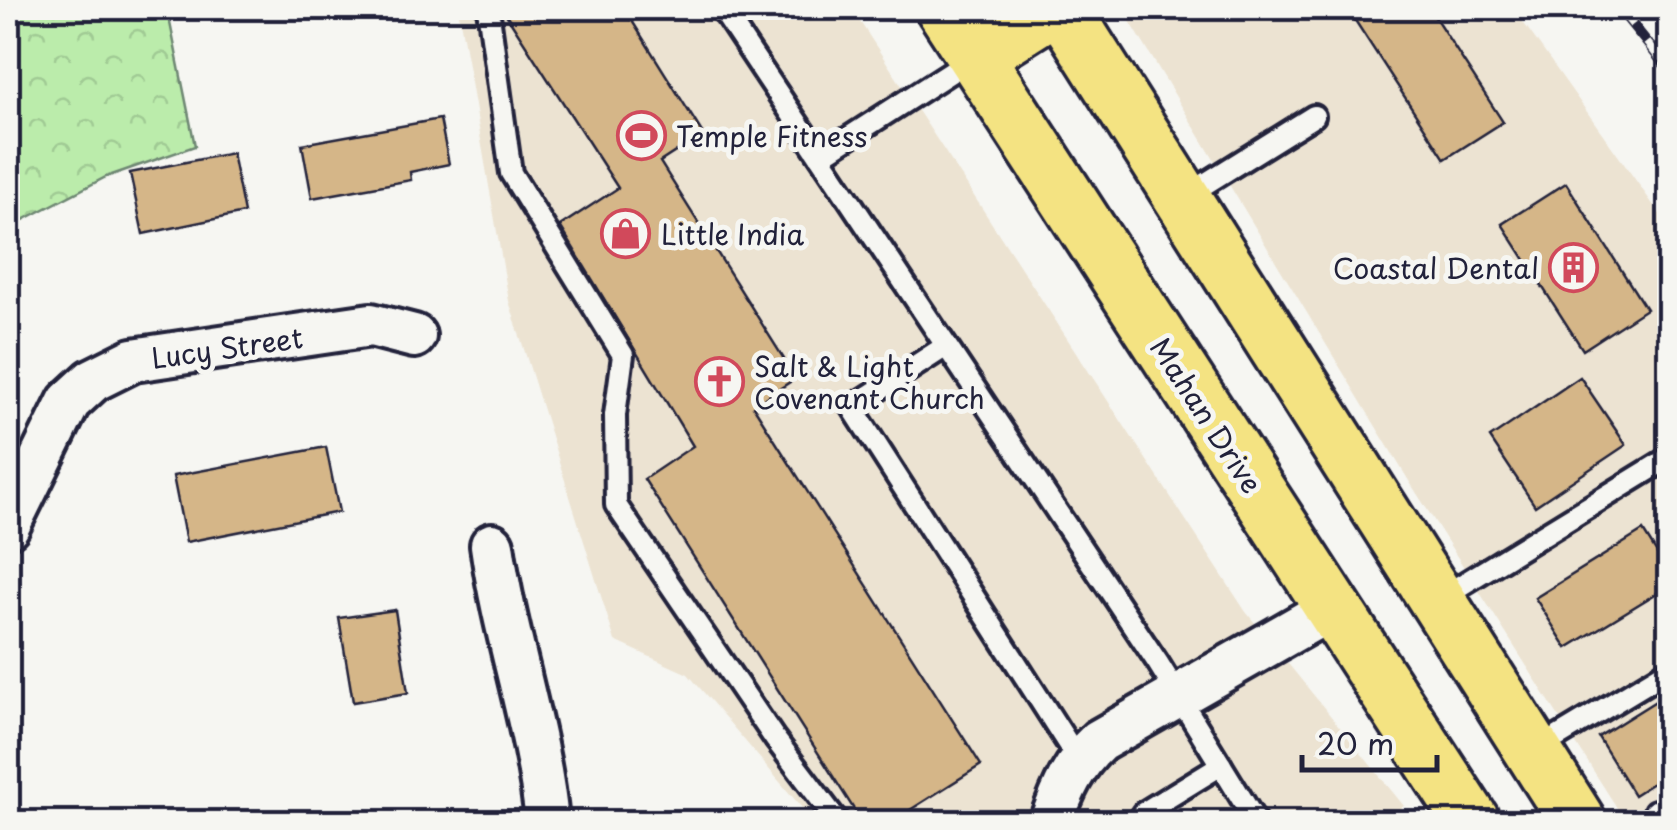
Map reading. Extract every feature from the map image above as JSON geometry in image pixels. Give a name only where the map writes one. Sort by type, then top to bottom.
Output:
[{"type":"main road","name":"Mahan Drive","points":[[944,8],[1472,822]]},
{"type":"main road","points":[[976,56],[1052,8]]},
{"type":"main road","points":[[1062,8],[1578,822]]},
{"type":"street","name":"Lucy Street","points":[[8,526],[69,402],[94,380],[133,360],[371,325],[414,336]]},
{"type":"street","points":[[492,546],[498,592],[529,708],[547,822]]},
{"type":"street","points":[[1051,822],[1078,760],[1100,741],[1332,608]]},
{"type":"lane","points":[[488,8],[511,173],[623,355],[615,415],[616,505],[774,739],[838,822]]},
{"type":"lane","points":[[721,8],[1179,695],[1256,822]]},
{"type":"lane","points":[[820,156],[976,56]]},
{"type":"lane","points":[[1182,198],[1314,116]]},
{"type":"lane","points":[[946,346],[852,407],[1078,760]]},
{"type":"lane","points":[[1437,600],[1670,457]]},
{"type":"lane","points":[[1533,751],[1670,670]]},
{"type":"lane","points":[[1136,822],[1143,813],[1221,765]]},
{"type":"shaded area","points":[[458,8],[851,8],[1246,612],[1404,806],[1381,822],[814,822],[688,674],[615,641],[509,301]]},
{"type":"shaded area","points":[[1122,8],[1513,8],[1669,227],[1669,822],[1626,822],[1409,481]]},
{"type":"green space","points":[[8,8],[167,8],[195,146],[106,177],[8,228]]},
{"type":"building","points":[[502,8],[624,8],[703,134],[660,162],[796,378],[753,406],[981,765],[891,822],[862,822],[644,479],[693,446],[560,226],[618,188]]},
{"type":"building","points":[[1347,8],[1429,8],[1503,122],[1445,159]]},
{"type":"building","points":[[440,119],[449,164],[410,172],[411,180],[312,198],[302,144]]},
{"type":"building","points":[[232,153],[244,213],[143,234],[130,173]]},
{"type":"building","name":"Coastal Dental","points":[[1566,183],[1646,309],[1583,350],[1502,224]]},
{"type":"building","points":[[1580,377],[1626,445],[1535,506],[1490,438]]},
{"type":"building","points":[[326,447],[339,512],[186,542],[173,476]]},
{"type":"building","points":[[1643,531],[1670,574],[1670,585],[1567,648],[1535,598]]},
{"type":"building","points":[[395,610],[408,693],[353,702],[339,618]]},
{"type":"building","points":[[1670,692],[1670,772],[1634,795],[1598,737]]},
{"type":"railway","points":[[1619,8],[1670,71]]},
{"type":"place","name":"Temple Fitness","points":[[641,135]]},
{"type":"place","name":"Little India","points":[[626,233]]},
{"type":"place","name":"Coastal Dental","points":[[1574,267]]},
{"type":"place","name":"Salt & Light Covenant Church","points":[[719,381]]}]
